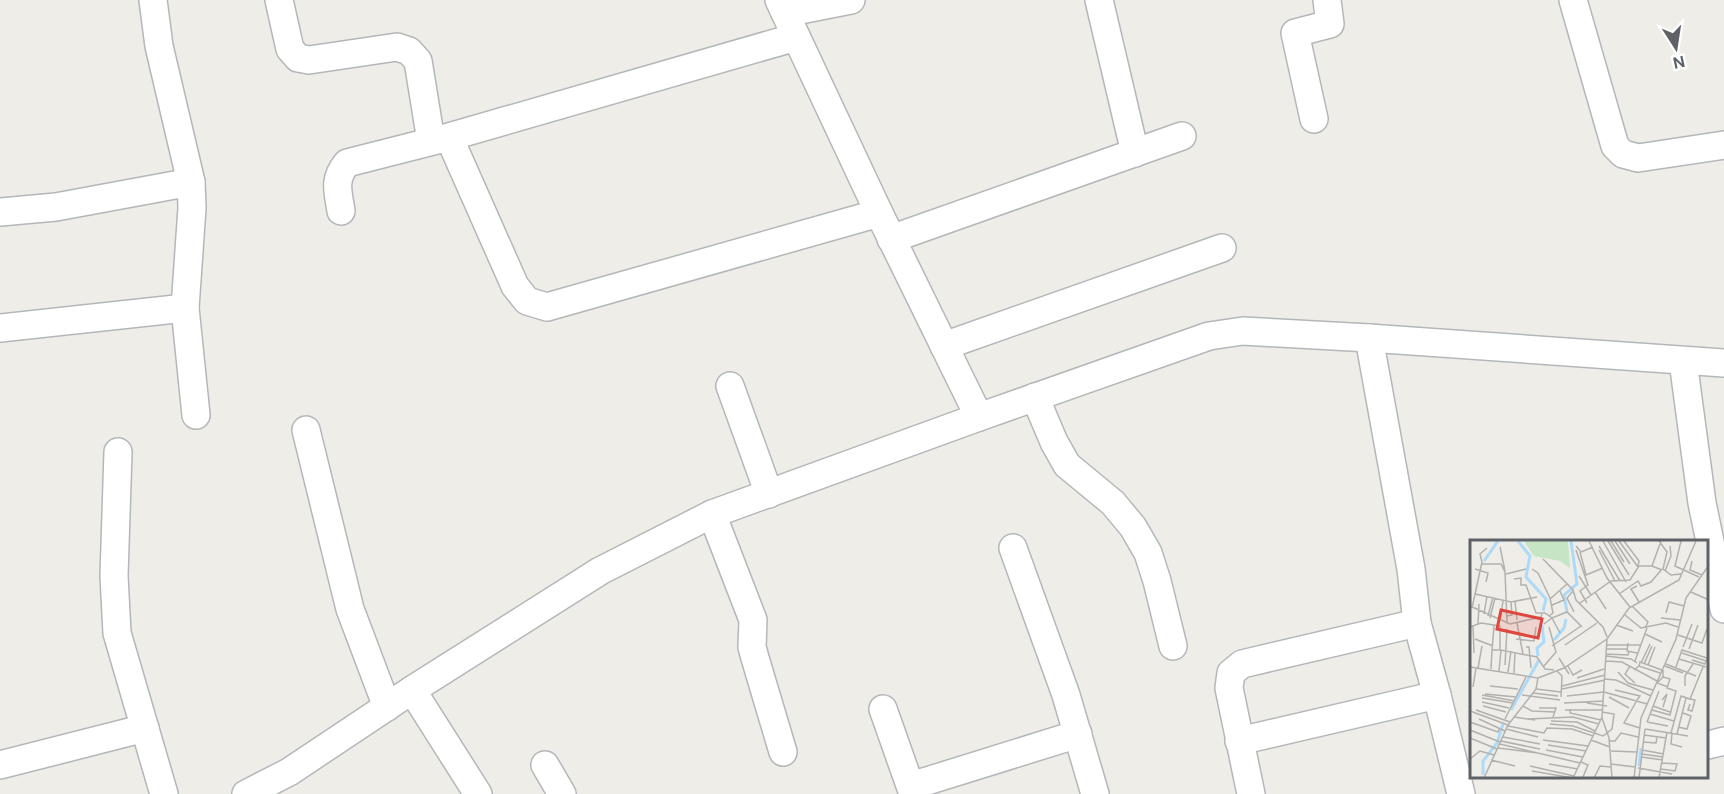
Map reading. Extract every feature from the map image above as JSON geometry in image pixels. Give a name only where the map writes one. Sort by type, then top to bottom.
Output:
[{"type":"street","points":[[153,0],[159,46],[191,182],[192,208],[184,308],[196,415]]},
{"type":"street","points":[[279,0],[290,49],[298,58],[309,60],[397,47],[409,51],[418,61],[440,139],[514,286],[527,301],[547,307],[879,213]]},
{"type":"street","points":[[341,211],[337,186],[339,173],[347,164],[440,139],[787,17],[851,0]]},
{"type":"street","points":[[1099,0],[1135,153]]},
{"type":"street","points":[[1314,119],[1295,33],[1330,24],[1326,0]]},
{"type":"street","points":[[1573,0],[1615,146],[1623,154],[1638,158],[1724,145]]},
{"type":"street","points":[[787,17],[891,239],[979,417]]},
{"type":"street","points":[[891,239],[1182,136]]},
{"type":"street","points":[[0,212],[56,207],[191,182]]},
{"type":"street","points":[[944,346],[1222,248]]},
{"type":"street","points":[[0,328],[184,308]]},
{"type":"street","points":[[246,794],[289,772],[412,690],[600,571],[712,514],[1209,336],[1243,331],[1724,363]]},
{"type":"street","points":[[1369,338],[1412,569],[1417,623],[1463,780]]},
{"type":"street","points":[[1683,361],[1702,504],[1724,609]]},
{"type":"street","points":[[730,386],[769,494]]},
{"type":"street","points":[[1035,397],[1054,442],[1067,465],[1113,503],[1133,527],[1148,553],[1173,646]]},
{"type":"street","points":[[306,430],[350,609],[387,707]]},
{"type":"street","points":[[118,452],[114,576],[117,633],[164,794]]},
{"type":"street","points":[[712,514],[753,620],[752,647],[783,752]]},
{"type":"street","points":[[1013,548],[1066,695],[1095,794]]},
{"type":"street","points":[[1709,624],[1724,620]]},
{"type":"street","points":[[1251,794],[1228,687],[1231,673],[1242,664],[1417,623]]},
{"type":"street","points":[[412,690],[478,794]]},
{"type":"street","points":[[1239,741],[1437,695]]},
{"type":"street","points":[[883,710],[912,790],[1077,734]]},
{"type":"street","points":[[0,765],[145,728]]},
{"type":"street","points":[[1709,745],[1724,741]]},
{"type":"street","points":[[545,765],[562,794]]}]
